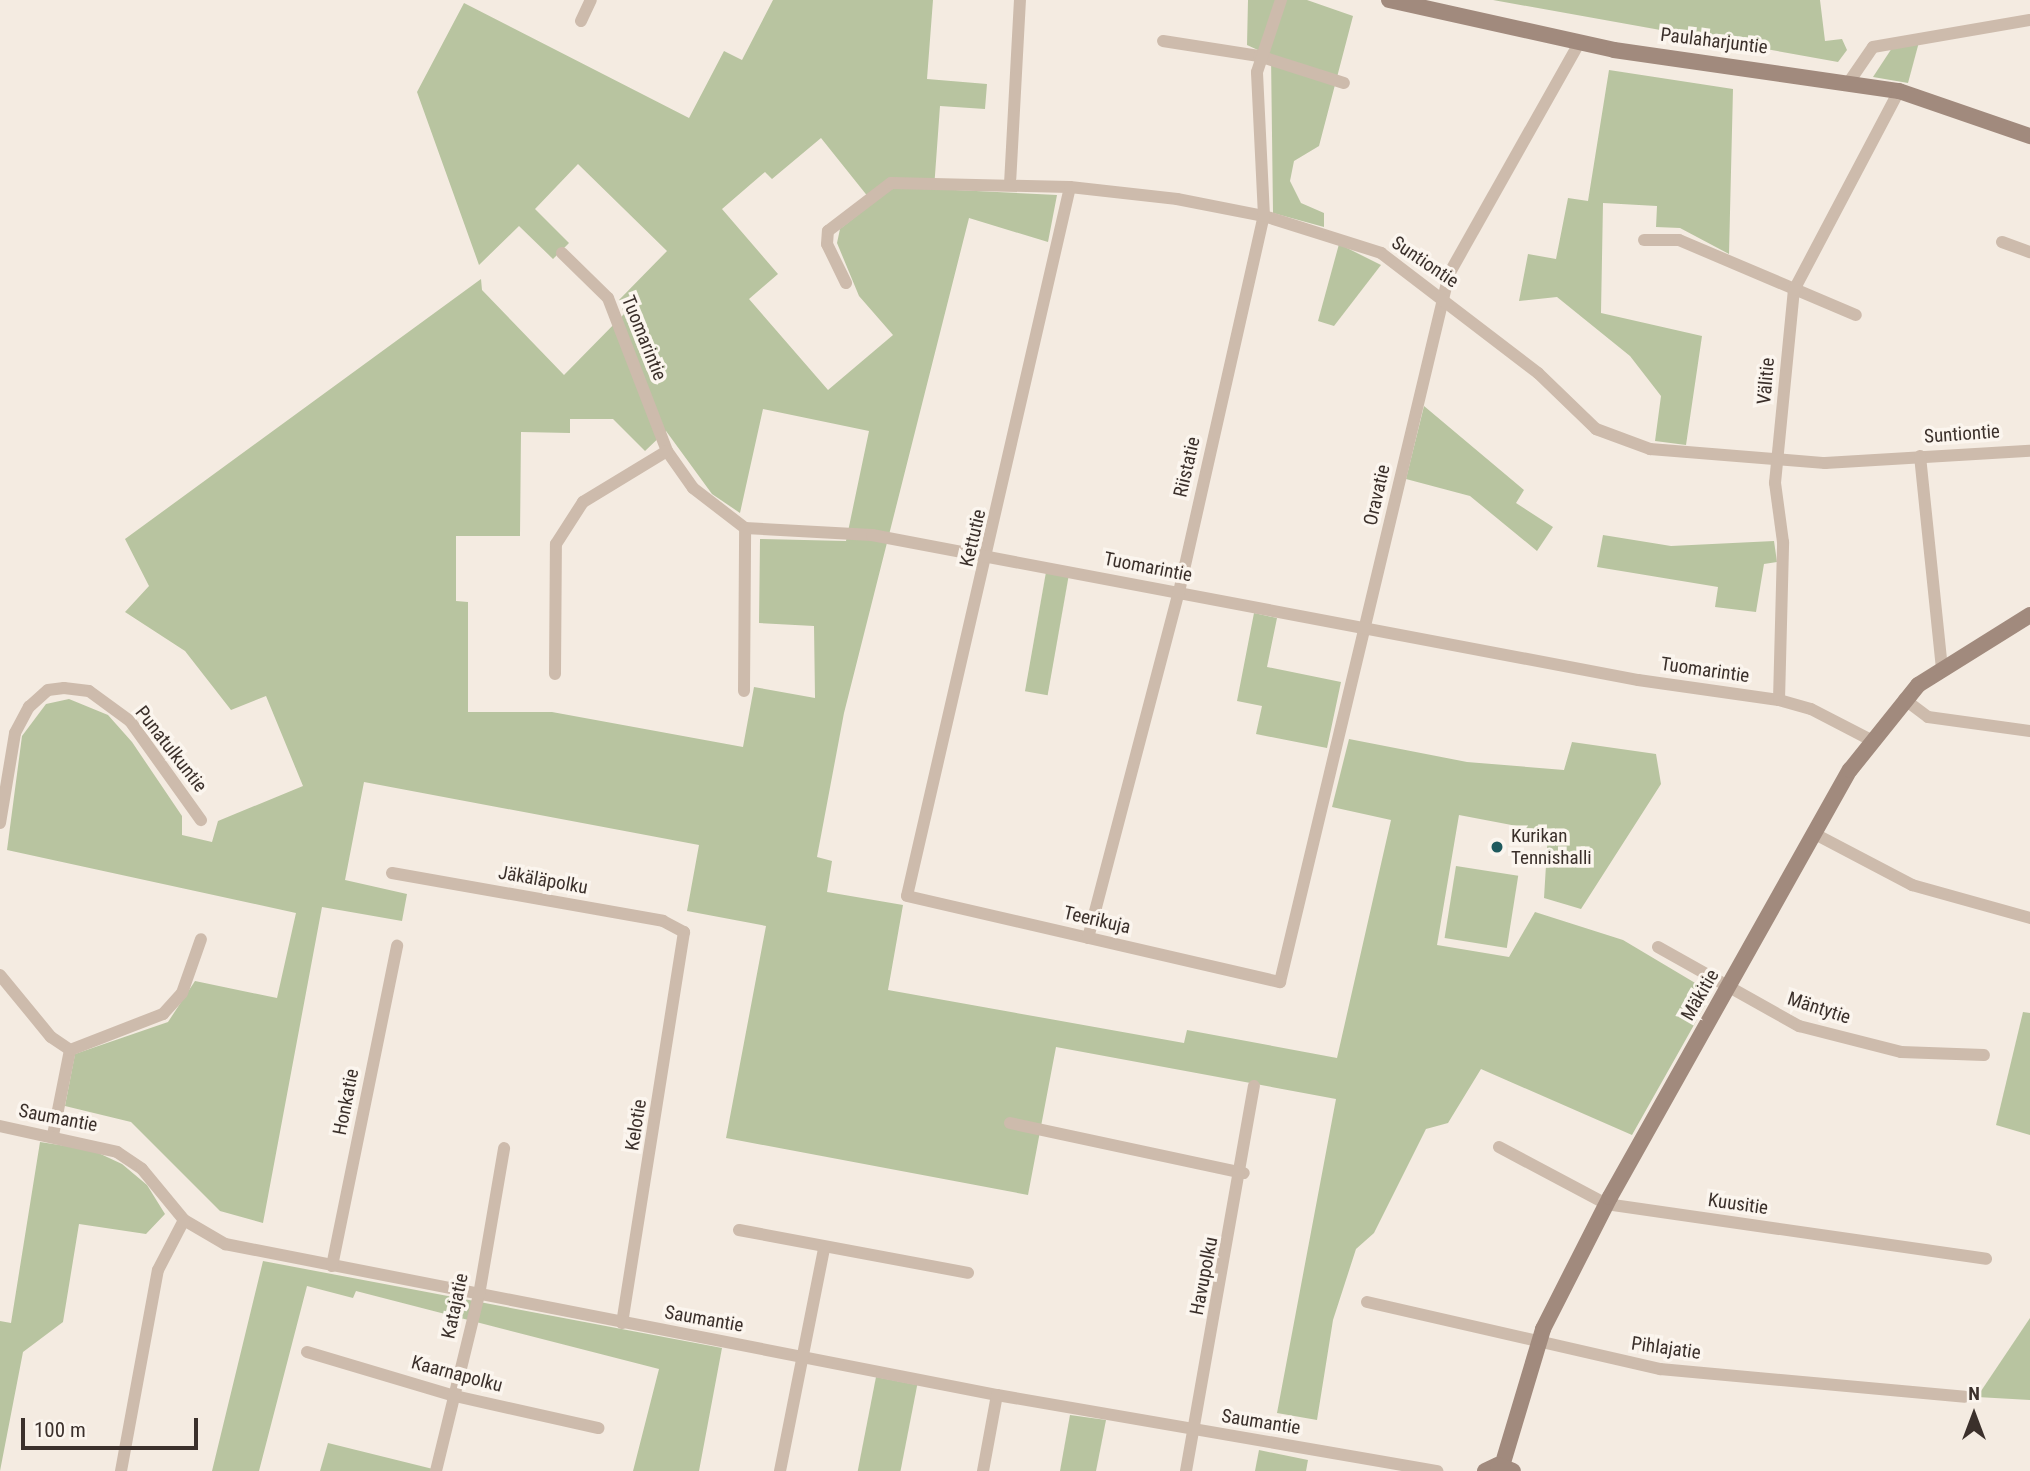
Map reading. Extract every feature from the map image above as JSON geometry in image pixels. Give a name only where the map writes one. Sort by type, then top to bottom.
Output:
[{"type":"street","points":[[581,20],[591,0]]},
{"type":"street","points":[[1010,184],[1020,0]]},
{"type":"street","name":"Riistatie","points":[[1088,938],[1179,592],[1264,216],[1259,56],[1281,0]]},
{"type":"street","name":"Paulaharjuntie","points":[[1389,0],[1578,43],[1849,82],[1899,92],[2030,136]]},
{"type":"street","points":[[1849,82],[1873,47],[2030,20]]},
{"type":"street","points":[[1163,41],[1259,56],[1344,83]]},
{"type":"street","name":"Oravatie","points":[[1280,982],[1449,274],[1578,43]]},
{"type":"street","name":"Välitie","points":[[1779,700],[1783,542],[1778,460],[1794,290],[1899,92]]},
{"type":"street","name":"Suntiontie","points":[[846,283],[827,244],[828,231],[875,191],[924,179],[1070,187],[1264,216],[1381,253],[1444,297],[1596,429],[1650,449],[1778,460],[2030,451]]},
{"type":"street","name":"Kettutie","points":[[907,896],[989,555],[1070,187]]},
{"type":"street","points":[[1644,240],[1679,240],[1856,315]]},
{"type":"street","points":[[2001,242],[2030,252]]},
{"type":"street","name":"Tuomarintie","points":[[562,253],[608,298],[667,452],[694,488],[746,528],[872,534],[1365,629],[1779,700],[1869,739]]},
{"type":"street","points":[[555,674],[556,544],[583,502],[667,452]]},
{"type":"street","points":[[1920,456],[1942,668]]},
{"type":"street","points":[[744,691],[746,528]]},
{"type":"street","name":"Mäkitie","points":[[1508,1468],[1538,1344],[1606,1204],[1869,739],[1903,699],[1942,668],[2030,615]]},
{"type":"street","name":"Punatulkuntie","points":[[0,823],[15,733],[30,707],[48,691],[64,688],[89,691],[130,721],[201,820]]},
{"type":"street","points":[[1903,699],[1928,717],[2030,731]]},
{"type":"street","points":[[1815,834],[1912,885],[2030,918]]},
{"type":"street","name":"Jäkäläpolku","points":[[392,873],[663,921],[684,932]]},
{"type":"street","name":"Teerikuja","points":[[907,896],[1280,982]]},
{"type":"street","name":"Kelotie","points":[[622,1323],[684,932]]},
{"type":"street","points":[[70,1050],[163,1014],[182,993],[201,939]]},
{"type":"street","name":"Honkatie","points":[[332,1266],[397,946]]},
{"type":"street","name":"Mäntytie","points":[[1658,947],[1727,990],[1799,1026],[1900,1052],[1984,1055]]},
{"type":"street","points":[[0,975],[70,1050]]},
{"type":"street","points":[[53,1135],[70,1050]]},
{"type":"street","name":"Havupolku","points":[[1186,1471],[1244,1173],[1254,1086]]},
{"type":"street","points":[[1010,1123],[1244,1173]]},
{"type":"street","name":"Saumantie","points":[[0,1126],[53,1135],[117,1152],[142,1168],[184,1220],[225,1244],[997,1395],[1388,1466],[1437,1471]]},
{"type":"street","name":"Kuusitie","points":[[1499,1146],[1606,1204],[1986,1259]]},
{"type":"street","name":"Katajatie","points":[[436,1471],[479,1295],[505,1148]]},
{"type":"street","points":[[121,1471],[158,1270],[184,1220]]},
{"type":"street","points":[[739,1230],[824,1249],[968,1273]]},
{"type":"street","points":[[780,1471],[807,1357],[824,1249]]},
{"type":"street","name":"Pihlajatie","points":[[1367,1302],[1538,1344],[1660,1369],[1965,1396]]},
{"type":"street","name":"Kaarnapolku","points":[[307,1352],[455,1396],[598,1428]]},
{"type":"street","points":[[983,1471],[997,1395]]},
{"type":"street","points":[[1485,1471],[1508,1468]]},
{"type":"green space","points":[[773,0],[933,0],[927,79],[987,84],[985,109],[940,106],[934,189],[1057,195],[1048,242],[969,218],[844,713],[817,857],[832,861],[827,892],[903,905],[888,990],[1184,1043],[1187,1030],[1337,1058],[1391,820],[1332,807],[1349,739],[1467,762],[1564,770],[1572,742],[1656,754],[1661,784],[1581,909],[1544,898],[1548,832],[1459,815],[1437,945],[1509,957],[1535,912],[1623,940],[1712,993],[1632,1135],[1481,1069],[1448,1123],[1426,1129],[1374,1233],[1356,1249],[1333,1320],[1317,1420],[1277,1413],[1336,1099],[1056,1047],[1028,1195],[726,1138],[766,926],[687,911],[699,845],[364,782],[345,880],[407,894],[402,921],[322,907],[263,1223],[220,1211],[131,1122],[65,1106],[75,1054],[168,1022],[195,981],[277,998],[296,913],[7,850],[22,736],[46,704],[69,699],[108,715],[132,742],[182,816],[182,835],[212,842],[218,821],[303,786],[266,696],[231,710],[185,651],[125,612],[149,586],[125,539],[481,279],[482,290],[564,375],[624,314],[619,300],[667,251],[578,164],[535,209],[569,243],[553,259],[519,226],[479,265],[417,92],[464,3],[689,118],[724,51],[742,60]],"holes":[[[821,138],[873,203],[840,229],[837,243],[859,296],[893,335],[828,390],[749,299],[778,274],[722,209],[765,172],[772,179]],[[763,409],[869,431],[846,541],[760,539],[759,623],[814,626],[815,698],[754,687],[743,747],[552,712],[468,712],[468,602],[456,601],[456,536],[520,536],[521,432],[570,433],[570,419],[613,419],[645,451],[666,431],[712,494],[740,513]]]},
{"type":"green space","points":[[1248,0],[1307,0],[1353,16],[1319,146],[1294,161],[1290,181],[1301,203],[1324,213],[1324,227],[1273,213],[1271,56],[1247,45]]},
{"type":"green space","points":[[1493,0],[1820,0],[1825,41],[1842,39],[1847,50],[1838,62]]},
{"type":"green space","points":[[1919,42],[1908,83],[1873,77],[1892,48]]},
{"type":"green space","points":[[1609,70],[1733,89],[1729,254],[1680,228],[1656,227],[1657,206],[1603,203],[1601,313],[1702,336],[1686,445],[1655,441],[1661,396],[1630,356],[1557,297],[1519,301],[1528,254],[1556,259],[1568,198],[1588,201]]},
{"type":"green space","points":[[1339,244],[1381,265],[1334,326],[1318,321]]},
{"type":"green space","points":[[1424,406],[1524,490],[1516,503],[1553,527],[1537,551],[1470,496],[1406,479]]},
{"type":"green space","points":[[1603,535],[1671,546],[1774,541],[1777,562],[1764,564],[1756,612],[1715,607],[1718,587],[1597,567]]},
{"type":"green space","points":[[1046,572],[1069,576],[1048,695],[1025,691]]},
{"type":"green space","points":[[1254,613],[1277,618],[1267,667],[1341,682],[1327,748],[1256,734],[1262,706],[1237,701]]},
{"type":"green space","points":[[1456,866],[1518,876],[1507,948],[1445,938]]},
{"type":"green space","points":[[2023,1012],[2030,1013],[2030,1135],[1996,1125]]},
{"type":"green space","points":[[40,1142],[92,1150],[122,1164],[147,1185],[165,1214],[146,1234],[79,1224],[63,1322],[23,1352],[0,1471],[0,1321],[11,1323]]},
{"type":"green space","points":[[263,1261],[722,1348],[699,1471],[633,1471],[659,1369],[356,1291],[353,1298],[307,1286],[259,1471],[212,1471]]},
{"type":"green space","points":[[2030,1318],[2030,1400],[1977,1397]]},
{"type":"green space","points":[[876,1377],[917,1385],[901,1471],[858,1471]]},
{"type":"green space","points":[[1070,1415],[1106,1420],[1096,1471],[1060,1471]]},
{"type":"green space","points":[[328,1443],[441,1471],[320,1471]]},
{"type":"green space","points":[[1259,1450],[1308,1460],[1306,1471],[1255,1471]]},
{"type":"place","name":"Kurikan Tennishalli","points":[[1497,847]]}]
